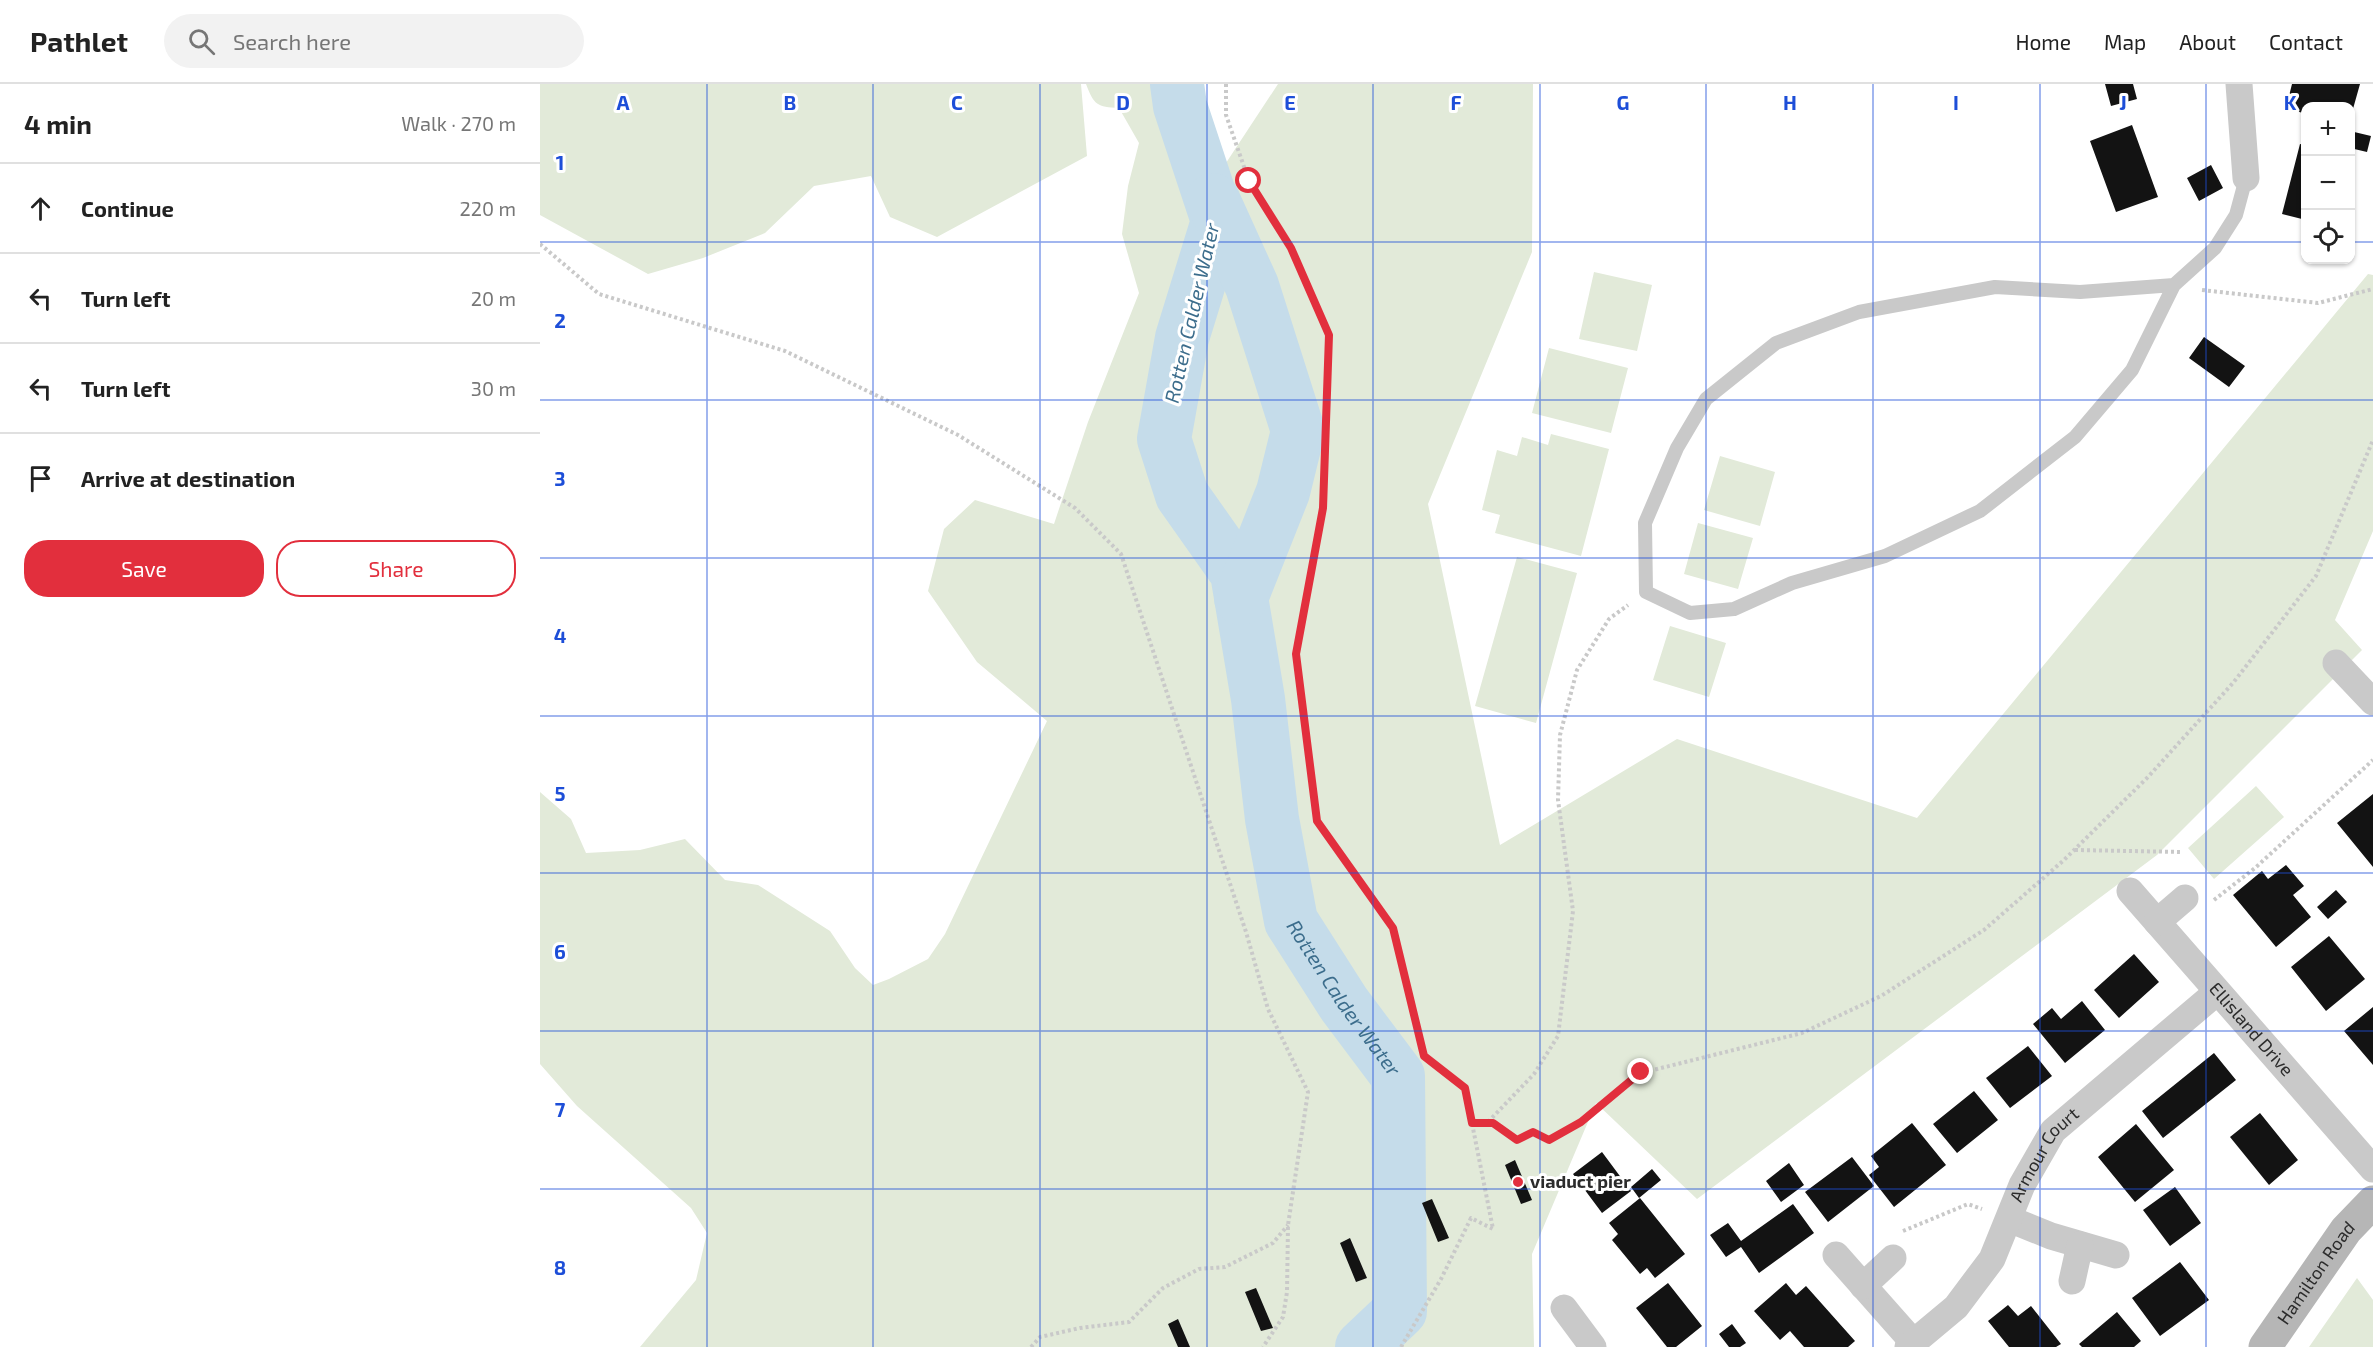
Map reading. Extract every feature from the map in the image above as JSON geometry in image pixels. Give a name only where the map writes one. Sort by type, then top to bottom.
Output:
[{"type":"main road","name":"Hamilton Road","points":[[2265,1347],[2346,1230],[2373,1202]]},
{"type":"street","points":[[2239,84],[2246,178]]},
{"type":"street","points":[[2336,663],[2369,689]]},
{"type":"street","name":"Ellisland Drive","points":[[2130,891],[2373,1169]]},
{"type":"street","points":[[2157,922],[2185,898]]},
{"type":"street","name":"Armour Court","points":[[1911,1345],[1956,1307],[1992,1259],[2022,1185],[2054,1131],[2217,992]]},
{"type":"street","points":[[2008,1219],[2051,1236],[2116,1255]]},
{"type":"street","points":[[2072,1281],[2080,1245]]},
{"type":"street","points":[[1836,1255],[1911,1345]]},
{"type":"street","points":[[1863,1286],[1893,1258]]},
{"type":"street","points":[[1564,1308],[1587,1345]]},
{"type":"lane","points":[[2174,285],[2080,292],[1995,288],[1859,312],[1776,343],[1706,399],[1677,448],[1645,523],[1646,592],[1690,614],[1734,609],[1792,584],[1885,556],[1980,511],[2075,437],[2132,370],[2174,285],[2215,248],[2236,215],[2246,178]]},
{"type":"path","points":[[1226,84],[1226,115],[1249,181],[1291,248],[1329,335],[1323,508],[1296,654],[1317,821],[1393,928],[1424,1056],[1465,1088],[1493,1229],[1471,1218],[1441,1280],[1401,1347]]},
{"type":"path","points":[[540,244],[599,294],[785,351],[958,435],[1075,508],[1121,554],[1246,932],[1268,1009],[1308,1092],[1288,1225],[1287,1292],[1282,1317],[1263,1347]]},
{"type":"path","points":[[2174,285],[2225,294],[2318,303],[2373,289]]},
{"type":"path","points":[[1472,1123],[1493,1123],[1517,1140],[1533,1132],[1549,1140],[1581,1122],[1641,1072],[1802,1033],[1881,996],[1984,930],[2074,850],[2148,777],[2233,683],[2316,576],[2373,440]]},
{"type":"path","points":[[1488,1123],[1534,1074],[1558,1036],[1573,911],[1558,800],[1560,735],[1577,670],[1609,619],[1646,592]]},
{"type":"path","points":[[2212,902],[2254,868],[2373,760]]},
{"type":"path","points":[[2074,850],[2183,852]]},
{"type":"path","points":[[1893,1258],[1885,1239],[1968,1204],[2008,1219]]},
{"type":"path","points":[[1031,1347],[1040,1338],[1080,1328],[1129,1322],[1163,1288],[1199,1269],[1225,1267],[1273,1243],[1288,1225]]},
{"type":"green space","points":[[540,84],[1081,84],[1087,156],[937,237],[890,217],[871,176],[814,186],[765,233],[703,258],[648,274],[540,215]]},
{"type":"green space","points":[[1086,84],[1178,84],[1180,106],[1207,189],[1199,204],[1278,84],[1533,84],[1532,252],[1428,504],[1500,845],[1677,739],[1917,818],[2368,274],[2373,275],[2373,531],[2335,620],[2362,650],[2157,855],[1697,1199],[1596,1103],[1532,1254],[1534,1347],[640,1347],[696,1280],[707,1233],[691,1208],[577,1106],[540,1064],[540,792],[571,819],[586,853],[640,850],[685,839],[725,880],[758,885],[830,931],[855,968],[873,985],[928,959],[945,934],[1047,721],[977,662],[928,591],[944,529],[975,500],[1054,524],[1088,422],[1139,293],[1122,234],[1128,186],[1139,143],[1119,108],[1097,104]]},
{"type":"green space","points":[[1594,272],[1652,285],[1637,351],[1579,339]]},
{"type":"green space","points":[[1549,348],[1628,368],[1611,433],[1532,413]]},
{"type":"green space","points":[[1551,434],[1609,449],[1581,556],[1495,533],[1500,515],[1482,510],[1497,450],[1517,456],[1522,437],[1548,445]]},
{"type":"green space","points":[[1720,456],[1775,472],[1760,526],[1704,510]]},
{"type":"green space","points":[[1698,523],[1753,538],[1738,589],[1684,574]]},
{"type":"green space","points":[[1517,557],[1577,573],[1536,723],[1475,706]]},
{"type":"green space","points":[[1670,626],[1726,643],[1709,697],[1653,680]]},
{"type":"green space","points":[[2256,786],[2284,817],[2214,879],[2188,848]]},
{"type":"green space","points":[[2357,1278],[2373,1300],[2373,1347],[2309,1347]]},
{"type":"building","points":[[2105,84],[2133,84],[2137,99],[2111,106]]},
{"type":"building","points":[[2292,84],[2360,84],[2355,102],[2301,102],[2301,112],[2286,108]]},
{"type":"building","points":[[2132,125],[2158,197],[2116,212],[2090,141]]},
{"type":"building","points":[[2355,132],[2371,136],[2367,152],[2355,149]]},
{"type":"building","points":[[2300,144],[2301,144],[2301,219],[2282,214]]},
{"type":"building","points":[[2211,165],[2223,188],[2199,201],[2187,178]]},
{"type":"building","points":[[2204,337],[2245,366],[2229,387],[2189,358]]},
{"type":"building","points":[[2373,794],[2373,867],[2337,823]]},
{"type":"building","points":[[2286,865],[2304,886],[2293,895],[2311,917],[2276,947],[2233,895],[2262,871],[2268,879]]},
{"type":"building","points":[[2336,890],[2347,902],[2328,919],[2317,907]]},
{"type":"building","points":[[2329,936],[2365,979],[2326,1011],[2291,967]]},
{"type":"building","points":[[2134,954],[2159,982],[2119,1018],[2094,990]]},
{"type":"building","points":[[2082,1001],[2105,1030],[2065,1063],[2033,1024],[2052,1008],[2061,1019]]},
{"type":"building","points":[[2373,1007],[2373,1065],[2344,1031]]},
{"type":"building","points":[[2028,1046],[2052,1076],[2010,1108],[1986,1078]]},
{"type":"building","points":[[2214,1053],[2236,1080],[2163,1138],[2142,1111]]},
{"type":"building","points":[[1974,1091],[1998,1120],[1957,1153],[1933,1124]]},
{"type":"building","points":[[2260,1113],[2298,1160],[2269,1185],[2230,1137]]},
{"type":"building","points":[[1912,1123],[1946,1165],[1894,1207],[1869,1175],[1879,1167],[1871,1156]]},
{"type":"building","points":[[2136,1124],[2174,1170],[2135,1202],[2098,1157]]},
{"type":"building","points":[[1602,1152],[1631,1191],[1602,1213],[1573,1174]]},
{"type":"building","points":[[1852,1157],[1874,1186],[1828,1222],[1805,1192]]},
{"type":"building","name":"viaduct pier","points":[[1515,1160],[1532,1200],[1521,1204],[1505,1165]]},
{"type":"building","points":[[1789,1163],[1804,1185],[1781,1202],[1766,1181]]},
{"type":"building","points":[[1652,1169],[1661,1180],[1639,1198],[1631,1187]]},
{"type":"building","points":[[2175,1187],[2201,1223],[2170,1246],[2143,1210]]},
{"type":"building","points":[[1640,1198],[1685,1254],[1655,1278],[1647,1268],[1640,1274],[1612,1240],[1618,1234],[1609,1223]]},
{"type":"building","points":[[1432,1199],[1449,1238],[1438,1242],[1422,1203]]},
{"type":"building","points":[[1793,1204],[1814,1233],[1759,1273],[1741,1247],[1726,1257],[1710,1235],[1728,1223],[1741,1241]]},
{"type":"building","points":[[1350,1238],[1367,1278],[1356,1282],[1340,1243]]},
{"type":"building","points":[[2180,1262],[2209,1300],[2160,1336],[2132,1298]]},
{"type":"building","points":[[1668,1283],[1702,1326],[1676,1347],[1667,1347],[1636,1308]]},
{"type":"building","points":[[1786,1283],[1796,1295],[1806,1286],[1855,1341],[1848,1347],[1804,1347],[1790,1331],[1780,1340],[1754,1311]]},
{"type":"building","points":[[1256,1288],[1273,1328],[1261,1331],[1245,1292]]},
{"type":"building","points":[[2008,1305],[2018,1316],[2031,1306],[2061,1344],[2056,1347],[2009,1347],[1988,1321]]},
{"type":"building","points":[[2117,1312],[2141,1341],[2134,1347],[2082,1347],[2079,1344]]},
{"type":"building","points":[[1178,1319],[1190,1347],[1178,1347],[1168,1324]]},
{"type":"building","points":[[1732,1324],[1746,1343],[1740,1347],[1729,1347],[1719,1334]]},
{"type":"waterway","name":"Rotten Calder Water","points":[[1177,84],[1180,106],[1218,221],[1182,338],[1164,439],[1182,495],[1237,573],[1258,699],[1272,819],[1291,921],[1344,1004],[1398,1076],[1400,1311],[1362,1347]]},
{"type":"waterway","name":"Rotten Calder Water","points":[[1213,200],[1252,286],[1298,431],[1283,492],[1241,598]]},
{"type":"place","name":"viaduct pier","points":[[1518,1182]]},
{"type":"route","points":[[1249,181],[1291,248],[1329,335],[1323,508],[1296,654],[1317,821],[1393,928],[1424,1056],[1465,1088],[1472,1123],[1493,1123],[1517,1140],[1533,1132],[1549,1140],[1581,1122],[1641,1072]]}]
